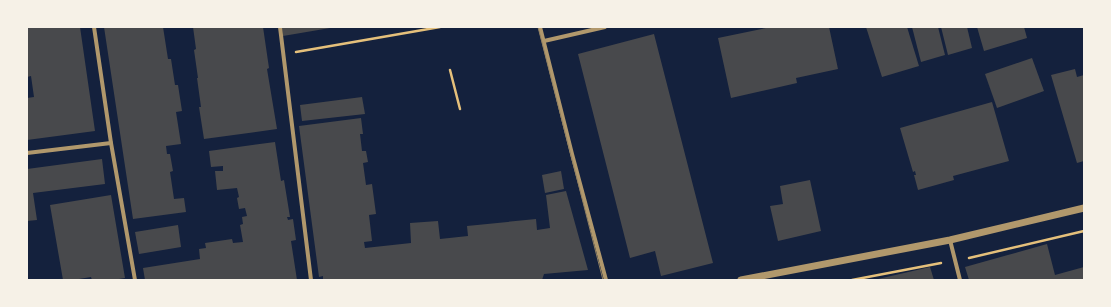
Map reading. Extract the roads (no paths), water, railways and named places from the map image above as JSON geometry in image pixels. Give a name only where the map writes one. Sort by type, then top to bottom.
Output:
[{"type":"street","points":[[94,27],[111,143],[135,280]]},
{"type":"street","points":[[280,27],[311,280]]},
{"type":"street","points":[[540,27],[606,280]]},
{"type":"street","points":[[544,41],[605,27]]},
{"type":"street","points":[[27,153],[111,143]]},
{"type":"street","points":[[741,280],[950,240],[1084,208]]},
{"type":"street","points":[[950,240],[960,280]]},
{"type":"tram line","points":[[538,27],[603,280]]}]
